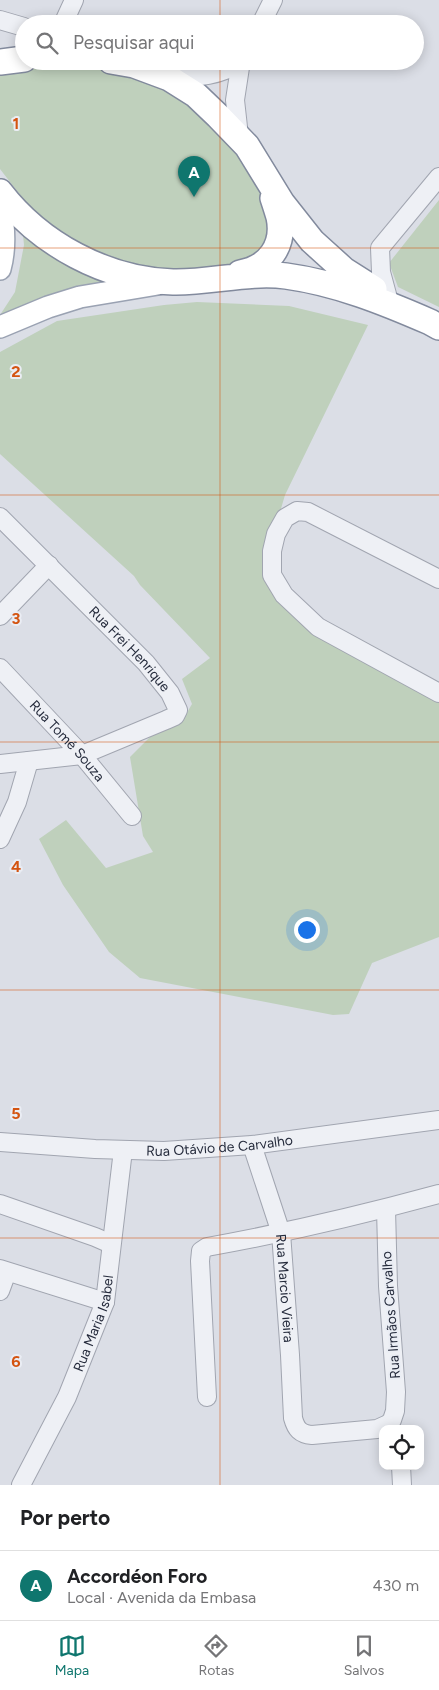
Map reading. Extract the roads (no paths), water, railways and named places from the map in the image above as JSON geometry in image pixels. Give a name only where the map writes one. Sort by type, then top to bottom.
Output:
[{"type":"highway","points":[[147,70],[169,78],[196,95],[239,136],[282,203],[312,241],[344,270],[429,322]]},
{"type":"highway","points":[[208,279],[248,272],[261,266],[270,258],[278,245],[280,231],[279,216],[265,175]]},
{"type":"highway","points":[[0,192],[31,226],[63,248],[86,260],[120,273],[146,279],[173,282],[249,276],[284,276],[325,283],[359,293],[429,322]]},
{"type":"main road","points":[[0,209],[4,249],[0,269]]},
{"type":"main road","points":[[0,327],[48,307],[80,297],[173,282]]},
{"type":"street","points":[[67,15],[74,0]]},
{"type":"street","points":[[266,15],[273,0]]},
{"type":"street","points":[[0,20],[15,24]]},
{"type":"street","points":[[169,78],[200,76],[226,70]]},
{"type":"street","points":[[239,136],[235,100],[240,70]]},
{"type":"street","points":[[388,298],[381,272],[380,248],[439,177]]},
{"type":"street","points":[[439,579],[308,512],[297,512],[285,518],[276,534],[272,551],[272,575],[277,586],[318,627],[439,694]]},
{"type":"street","name":"Rua Frei Henrique","points":[[0,517],[146,663],[170,693],[178,710],[175,716],[82,755]]},
{"type":"street","points":[[0,616],[49,565]]},
{"type":"street","name":"Rua Tomé Souza","points":[[0,668],[82,755],[132,816]]},
{"type":"street","points":[[0,764],[82,755]]},
{"type":"street","points":[[0,839],[18,802],[28,762]]},
{"type":"street","name":"Rua Otávio de Carvalho","points":[[0,1142],[164,1151],[252,1145],[439,1120]]},
{"type":"street","name":"Rua Marcio Vieira","points":[[252,1145],[281,1234],[289,1336],[292,1418],[295,1426],[300,1432],[312,1435],[379,1428]]},
{"type":"street","name":"Rua Maria Isabel","points":[[21,1485],[67,1397],[105,1302],[123,1150]]},
{"type":"street","points":[[207,1397],[201,1251],[207,1248],[281,1234],[386,1209],[439,1194]]},
{"type":"street","points":[[0,1204],[111,1244]]},
{"type":"street","name":"Rua Irmãos Carvalho","points":[[386,1209],[388,1286],[396,1392],[394,1425]]},
{"type":"street","points":[[0,1291],[4,1270],[105,1302]]},
{"type":"street","points":[[401,1470],[402,1485]]},
{"type":"place","name":"Accordéon Foro","points":[[194,197]]}]
